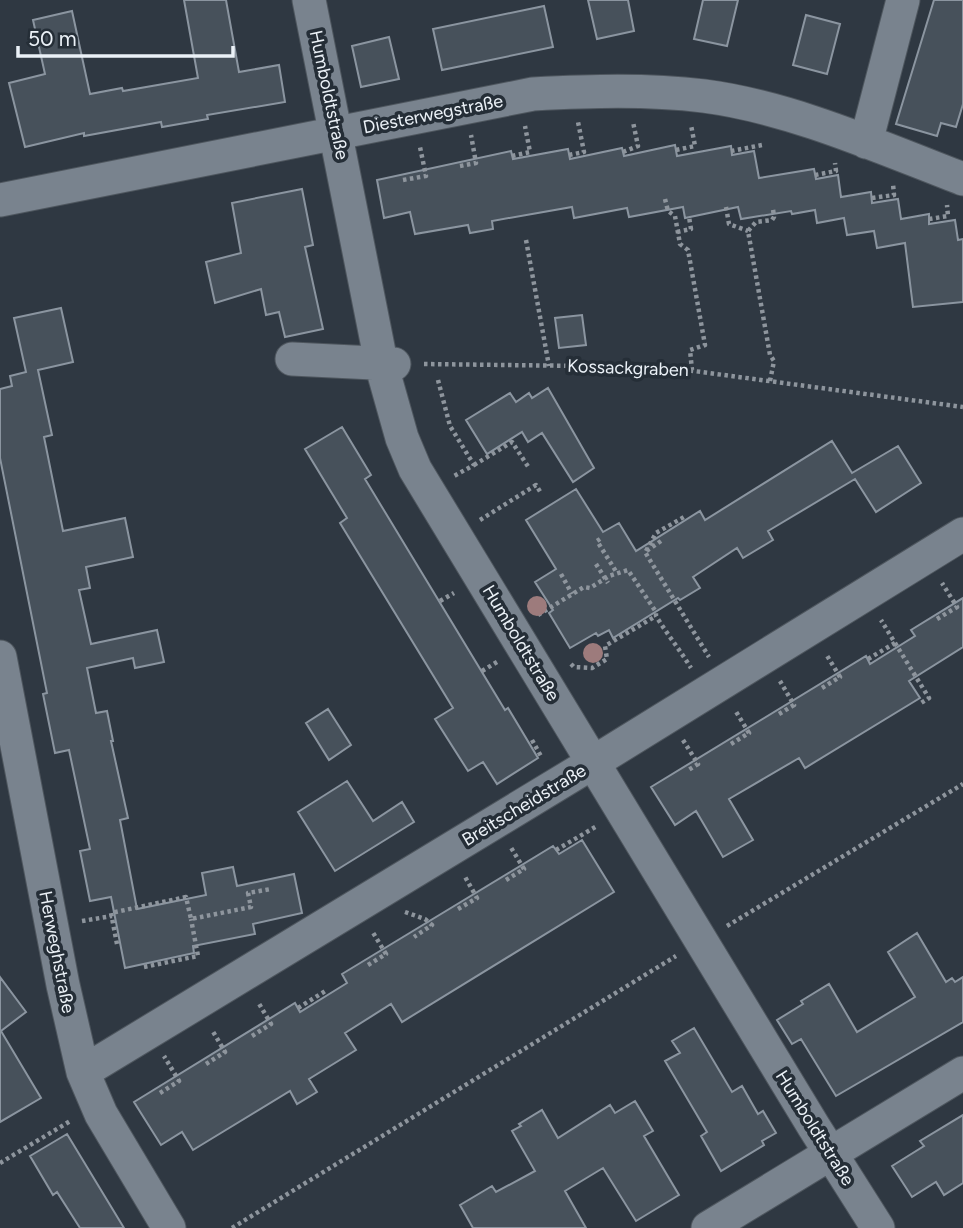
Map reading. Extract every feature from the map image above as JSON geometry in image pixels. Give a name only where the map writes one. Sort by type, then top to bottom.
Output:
[{"type":"street","name":"Humboldtstraße","points":[[309,0],[402,438],[415,469],[878,1228]]},
{"type":"street","points":[[866,142],[902,0]]},
{"type":"street","name":"Diesterwegstraße","points":[[0,200],[533,94],[648,91],[707,97],[768,110],[866,142],[963,179]]},
{"type":"street","points":[[292,359],[388,364]]},
{"type":"street","name":"Breitscheidstraße","points":[[83,1072],[963,534]]},
{"type":"street","name":"Herweghstraße","points":[[0,657],[62,985],[83,1072],[97,1105],[170,1228]]},
{"type":"street","points":[[708,1228],[963,1073]]},
{"type":"path","points":[[512,156],[530,152],[523,114]]},
{"type":"path","points":[[569,155],[584,152],[578,118]]},
{"type":"path","points":[[623,152],[638,146],[633,120]]},
{"type":"path","points":[[676,150],[695,146],[691,123]]},
{"type":"path","points":[[460,166],[476,163],[469,124]]},
{"type":"path","points":[[403,180],[426,176],[417,135]]},
{"type":"path","points":[[731,151],[762,145]]},
{"type":"path","points":[[815,175],[823,173]]},
{"type":"path","points":[[872,198],[883,196]]},
{"type":"path","points":[[666,199],[668,211],[675,216],[680,244],[688,250],[705,345],[690,350],[692,370]]},
{"type":"path","points":[[726,207],[729,224],[748,231]]},
{"type":"path","points":[[748,231],[756,222],[772,219],[773,209]]},
{"type":"path","points":[[677,232],[691,229],[689,217]]},
{"type":"path","points":[[929,219],[939,218]]},
{"type":"path","points":[[748,231],[770,355],[774,361],[770,381]]},
{"type":"path","points":[[526,240],[549,366]]},
{"type":"path","name":"Kossackgraben","points":[[388,364],[664,367],[963,407]]},
{"type":"path","points":[[439,380],[450,426],[474,465]]},
{"type":"path","points":[[445,481],[512,442],[528,468]]},
{"type":"path","points":[[470,526],[536,485],[541,493]]},
{"type":"path","points":[[645,552],[656,533],[684,517]]},
{"type":"path","points":[[600,539],[597,541],[617,573]]},
{"type":"path","points":[[645,552],[662,541]]},
{"type":"path","points":[[645,552],[713,664]]},
{"type":"path","points":[[596,564],[607,580]]},
{"type":"path","points":[[532,619],[583,587],[590,588],[628,570],[696,675]]},
{"type":"path","points":[[567,571],[560,575],[576,593]]},
{"type":"path","points":[[937,619],[957,607],[939,579]]},
{"type":"path","points":[[440,601],[449,596]]},
{"type":"path","points":[[539,614],[546,625]]},
{"type":"path","points":[[567,657],[574,667],[592,668],[607,659],[605,646],[656,616]]},
{"type":"path","points":[[879,616],[929,698],[921,703]]},
{"type":"path","points":[[868,659],[895,643]]},
{"type":"path","points":[[822,688],[840,677],[826,653]]},
{"type":"path","points":[[482,671],[492,665]]},
{"type":"path","points":[[773,669],[794,705],[779,714]]},
{"type":"path","points":[[731,744],[749,733],[733,706]]},
{"type":"path","points":[[676,729],[698,764],[687,771]]},
{"type":"path","points":[[532,740],[538,751]]},
{"type":"path","points":[[723,928],[963,784]]},
{"type":"path","points":[[556,850],[607,820]]},
{"type":"path","points":[[503,835],[524,869],[506,880]]},
{"type":"path","points":[[457,864],[477,898],[458,909]]},
{"type":"path","points":[[191,919],[251,907],[248,893],[271,889]]},
{"type":"path","points":[[117,944],[111,913],[186,897],[198,956],[144,967]]},
{"type":"path","points":[[398,911],[425,919],[432,925],[414,937]]},
{"type":"path","points":[[80,922],[112,916]]},
{"type":"path","points":[[366,920],[386,954],[368,965]]},
{"type":"path","points":[[232,1228],[686,950]]},
{"type":"path","points":[[298,1008],[327,990]]},
{"type":"path","points":[[252,1036],[271,1024],[258,1002]]},
{"type":"path","points":[[206,1064],[225,1052],[211,1030]]},
{"type":"path","points":[[158,1047],[179,1081],[160,1093]]},
{"type":"path","points":[[0,1163],[97,1105]]},
{"type":"building","points":[[184,0],[226,0],[239,72],[279,65],[285,102],[207,115],[208,119],[162,127],[161,122],[84,136],[84,133],[25,147],[9,83],[45,74],[33,20],[72,11],[90,94],[122,88],[123,91],[198,78]]},
{"type":"building","points":[[588,0],[628,0],[634,31],[597,39]]},
{"type":"building","points":[[703,0],[738,0],[727,46],[694,39]]},
{"type":"building","points":[[934,0],[963,0],[963,104],[956,127],[941,123],[937,136],[896,124]]},
{"type":"building","points":[[544,6],[553,47],[442,70],[433,29]]},
{"type":"building","points":[[806,15],[840,24],[827,74],[793,65]]},
{"type":"building","points":[[389,37],[399,79],[361,87],[352,46]]},
{"type":"building","points":[[675,145],[677,156],[731,146],[732,155],[754,151],[759,178],[814,169],[816,179],[838,175],[841,197],[871,192],[872,203],[898,199],[901,219],[929,214],[929,224],[955,220],[958,240],[963,239],[963,302],[913,307],[905,243],[877,248],[874,231],[847,235],[844,218],[817,223],[815,210],[741,219],[738,207],[685,218],[683,207],[629,217],[627,208],[574,218],[572,207],[492,221],[493,229],[470,233],[468,225],[415,234],[410,212],[384,218],[377,180],[511,151],[513,159],[568,149],[570,159],[622,148],[624,156]]},
{"type":"building","points":[[302,189],[313,245],[305,247],[323,329],[285,337],[279,312],[266,315],[261,289],[215,303],[206,262],[241,253],[232,203]]},
{"type":"building","points":[[61,308],[73,362],[38,370],[52,435],[44,437],[63,531],[125,518],[133,557],[86,567],[90,588],[79,590],[91,644],[157,630],[164,662],[135,668],[133,658],[87,668],[96,713],[107,711],[128,818],[120,820],[137,909],[206,895],[202,873],[233,867],[237,886],[294,874],[302,913],[253,924],[255,934],[193,946],[194,953],[125,968],[111,897],[90,901],[80,851],[90,849],[69,750],[55,753],[43,694],[47,693],[0,458],[0,389],[12,386],[10,376],[26,372],[14,318]]},
{"type":"building","points":[[582,315],[586,345],[559,348],[555,318]]},
{"type":"building","points":[[548,388],[594,468],[573,482],[542,433],[528,442],[522,432],[487,454],[466,420],[510,393],[516,402],[529,393],[532,398]]},
{"type":"building","points":[[342,427],[371,475],[365,479],[505,710],[508,708],[538,758],[497,784],[483,762],[468,771],[435,719],[453,708],[340,523],[347,518],[305,449]]},
{"type":"building","points":[[832,441],[852,473],[898,446],[921,483],[876,512],[855,479],[768,531],[773,540],[743,558],[737,548],[693,577],[700,588],[680,600],[678,598],[613,638],[609,630],[598,636],[596,633],[570,648],[549,613],[553,610],[535,582],[556,569],[526,520],[576,489],[603,532],[619,523],[636,551],[700,511],[705,520]]},
{"type":"building","points":[[963,598],[963,647],[909,681],[920,698],[805,768],[799,758],[729,799],[753,840],[723,857],[696,811],[675,825],[651,787],[866,656],[870,664],[915,636],[911,630]]},
{"type":"building","points":[[328,709],[351,745],[329,760],[306,723]]},
{"type":"building","points":[[347,781],[373,821],[402,802],[414,822],[335,871],[298,812]]},
{"type":"building","points":[[582,840],[614,892],[402,1022],[391,1004],[345,1033],[356,1050],[309,1079],[317,1092],[297,1104],[290,1091],[193,1150],[182,1132],[161,1145],[134,1102],[295,1003],[300,1012],[347,983],[342,974],[553,846],[559,854]]},
{"type":"building","points":[[917,933],[946,982],[952,978],[955,982],[963,977],[963,1022],[836,1096],[801,1039],[792,1044],[777,1020],[829,984],[857,1032],[915,997],[888,952]]},
{"type":"building","points":[[0,977],[26,1012],[1,1031],[41,1098],[0,1122]]},
{"type":"building","points":[[694,1028],[732,1092],[742,1086],[758,1114],[763,1111],[776,1133],[762,1141],[764,1145],[721,1171],[701,1136],[707,1132],[665,1061],[680,1053],[672,1041]]},
{"type":"building","points":[[635,1101],[653,1131],[644,1136],[679,1195],[636,1221],[603,1168],[565,1191],[586,1228],[473,1228],[460,1205],[492,1186],[496,1192],[535,1171],[512,1131],[521,1126],[519,1124],[542,1110],[558,1138],[610,1105],[615,1113]]},
{"type":"building","points":[[963,1115],[963,1183],[944,1195],[936,1182],[912,1197],[892,1166],[924,1146],[920,1141]]},
{"type":"building","points":[[67,1134],[124,1228],[80,1228],[57,1192],[53,1195],[30,1156]]}]
